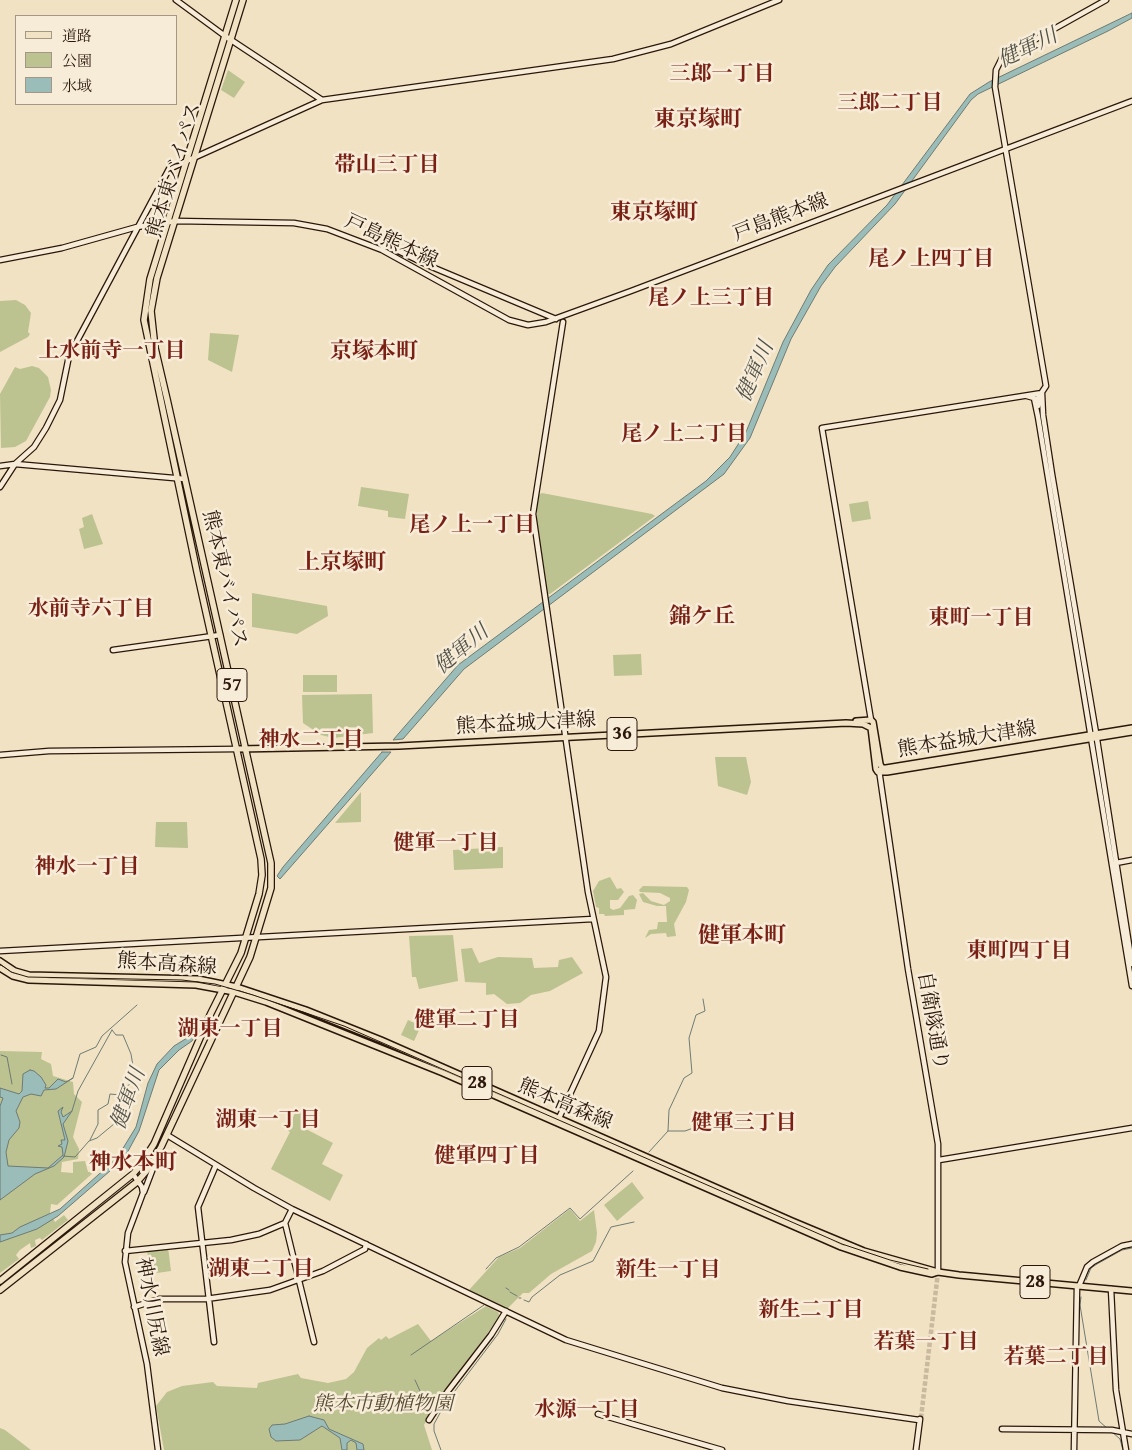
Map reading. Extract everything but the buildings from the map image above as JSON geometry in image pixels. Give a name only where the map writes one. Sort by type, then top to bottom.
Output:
[{"type":"highway","name":"熊本東バイパス","points":[[0,1281],[133,1174],[154,1144],[210,1015],[225,987],[245,939],[259,894],[262,859],[144,320],[147,291],[236,0]]},
{"type":"highway","name":"熊本東バイパス","points":[[0,1290],[137,1182],[149,1168],[167,1135],[236,990],[257,938],[271,888],[271,863],[156,348],[151,311],[152,295],[197,156],[243,0]]},
{"type":"main road","name":"熊本益城大津線","points":[[238,750],[399,746],[846,723],[871,720],[875,724],[880,764],[882,768],[886,768],[1093,736],[1132,732]]},
{"type":"main road","points":[[871,720],[871,728]]},
{"type":"main road","name":"熊本益城大津線","points":[[846,723],[863,724],[871,728],[874,765],[879,774],[1132,728]]},
{"type":"main road","name":"熊本高森線","points":[[0,962],[10,969],[29,975],[182,978],[236,990],[338,1022],[843,1243],[938,1272],[1132,1291]]},
{"type":"main road","name":"熊本高森線","points":[[0,968],[13,976],[29,980],[173,983],[225,987]]},
{"type":"main road","name":"熊本高森線","points":[[236,990],[443,1073],[842,1247],[900,1267],[932,1274],[938,1272]]},
{"type":"street","points":[[176,0],[225,36],[322,100]]},
{"type":"street","points":[[0,487],[14,464],[34,447],[57,408],[69,356],[166,172],[186,160],[322,100],[613,59],[671,44],[779,0]]},
{"type":"street","points":[[1038,417],[1038,398],[1046,386],[995,78],[998,64],[1002,58],[1106,0]]},
{"type":"street","points":[[1006,149],[1132,101]]},
{"type":"street","name":"戸島熊本線","points":[[0,260],[62,248],[137,227],[176,221],[228,221],[311,226],[332,231],[382,250],[517,324],[528,325],[556,319],[1006,149]]},
{"type":"street","points":[[382,250],[388,246],[432,267],[556,319]]},
{"type":"street","points":[[559,1118],[599,1031],[606,977],[593,919],[534,529],[533,506],[563,322]]},
{"type":"street","points":[[871,720],[822,428],[1042,393]]},
{"type":"street","points":[[1042,393],[1043,416],[1093,736]]},
{"type":"street","points":[[1028,396],[1034,398],[1038,417],[1132,964]]},
{"type":"street","points":[[0,466],[14,464],[185,479]]},
{"type":"street","points":[[113,650],[220,635]]},
{"type":"street","points":[[0,755],[49,751],[238,750]]},
{"type":"street","points":[[879,774],[880,764]]},
{"type":"street","name":"自衛隊通り","points":[[879,774],[939,1160],[938,1272]]},
{"type":"street","points":[[1114,863],[1132,860]]},
{"type":"street","points":[[1114,863],[1132,982]]},
{"type":"street","points":[[0,952],[593,919]]},
{"type":"street","points":[[939,1160],[1132,1128]]},
{"type":"street","points":[[167,1135],[292,1209],[566,1340],[722,1388],[788,1401],[920,1419],[916,1450]]},
{"type":"street","name":"神水川尻線","points":[[158,1450],[147,1364],[125,1266],[125,1251],[130,1227],[152,1176],[161,1147]]},
{"type":"street","points":[[214,1342],[198,1207],[216,1165]]},
{"type":"street","points":[[133,1174],[143,1190],[142,1198]]},
{"type":"street","points":[[292,1209],[286,1223],[314,1342]]},
{"type":"street","points":[[125,1251],[231,1240],[258,1234],[286,1223]]},
{"type":"street","points":[[134,1308],[159,1298],[209,1298],[270,1290],[300,1281],[345,1260],[365,1249],[366,1244]]},
{"type":"street","points":[[1074,1450],[1078,1286],[1087,1267],[1093,1262],[1122,1246],[1132,1244]]},
{"type":"street","points":[[1111,1289],[1116,1390],[1126,1450]]},
{"type":"street","points":[[429,1420],[506,1312]]},
{"type":"street","points":[[598,1414],[722,1450]]},
{"type":"street","points":[[1002,1429],[1112,1430],[1132,1434]]},
{"type":"green space","points":[[228,70],[245,82],[234,98],[221,90]]},
{"type":"green space","points":[[16,300],[25,305],[31,313],[28,332],[30,334],[28,337],[0,352],[0,301]]},
{"type":"green space","points":[[210,333],[239,335],[232,372],[208,360]]},
{"type":"green space","points":[[32,366],[39,368],[48,377],[51,390],[50,397],[26,441],[15,447],[1,448],[0,394],[15,367],[20,369]]},
{"type":"green space","points":[[361,487],[409,494],[405,519],[388,517],[388,511],[358,506]]},
{"type":"green space","points":[[542,493],[655,516],[550,594],[547,594],[537,531],[537,496]]},
{"type":"green space","points":[[868,501],[871,519],[852,522],[849,504]]},
{"type":"green space","points":[[92,514],[103,544],[84,549],[79,529],[84,527],[82,518]]},
{"type":"green space","points":[[252,593],[327,606],[328,616],[297,634],[252,627]]},
{"type":"green space","points":[[641,654],[642,675],[614,676],[613,655]]},
{"type":"green space","points":[[303,675],[337,675],[337,692],[303,692]]},
{"type":"green space","points":[[372,694],[373,733],[333,738],[321,735],[303,723],[302,695]]},
{"type":"green space","points":[[715,757],[746,757],[751,782],[747,795],[718,786]]},
{"type":"green space","points":[[361,792],[361,822],[335,823]]},
{"type":"green space","points":[[156,822],[187,822],[188,848],[155,847]]},
{"type":"green space","points":[[503,847],[503,868],[454,870],[453,850]]},
{"type":"green space","points":[[610,877],[617,889],[621,888],[624,892],[618,900],[610,900],[610,908],[613,910],[620,908],[629,896],[633,895],[637,900],[635,909],[624,910],[624,915],[605,916],[604,914],[599,914],[599,908],[596,907],[593,891],[599,881]]},
{"type":"green space","points":[[643,886],[687,887],[689,890],[686,902],[674,924],[676,936],[667,937],[666,933],[651,934],[645,938],[649,930],[657,929],[658,922],[667,922],[666,906],[657,906],[643,902],[639,894],[643,893],[651,901],[664,905],[670,901],[670,898],[660,893],[640,892],[639,890]]},
{"type":"green space","points":[[453,935],[458,981],[419,989],[416,977],[412,977],[409,936]]},
{"type":"green space","points":[[472,948],[479,963],[498,957],[532,958],[534,968],[558,967],[559,960],[572,957],[583,973],[550,991],[531,995],[520,1003],[507,1004],[494,994],[486,995],[486,983],[465,982],[461,949]]},
{"type":"green space","points":[[408,1020],[421,1026],[414,1041],[401,1035]]},
{"type":"green space","points":[[0,1051],[42,1052],[41,1059],[51,1064],[53,1076],[73,1082],[74,1094],[82,1102],[73,1137],[79,1149],[78,1159],[62,1162],[61,1172],[73,1173],[73,1162],[85,1161],[88,1172],[94,1172],[57,1205],[51,1204],[50,1213],[55,1222],[64,1215],[68,1220],[42,1240],[40,1238],[35,1240],[36,1246],[31,1248],[30,1243],[20,1250],[16,1255],[19,1259],[0,1273]]},
{"type":"green space","points":[[297,1109],[309,1115],[302,1127],[333,1143],[322,1164],[343,1175],[330,1201],[271,1169],[290,1132],[287,1130]]},
{"type":"green space","points":[[632,1182],[644,1198],[617,1221],[604,1205]]},
{"type":"green space","points":[[570,1209],[580,1221],[594,1210],[597,1233],[592,1251],[551,1274],[529,1293],[523,1293],[507,1309],[469,1290],[499,1257],[520,1248]]},
{"type":"green space","points":[[168,1247],[171,1271],[150,1274],[147,1250]]},
{"type":"green space","name":"熊本市動植物園","points":[[486,1306],[498,1312],[500,1316],[441,1397],[424,1425],[432,1450],[164,1450],[156,1406],[167,1392],[182,1386],[213,1382],[217,1386],[257,1388],[258,1383],[298,1374],[301,1378],[328,1383],[346,1379],[354,1372],[367,1348],[379,1338],[381,1340],[386,1336],[389,1339],[418,1324],[431,1341]]},
{"type":"green space","points":[[0,1428],[5,1430],[31,1450],[0,1450]]},
{"type":"water","points":[[1132,13],[1132,18],[1108,31],[978,94],[971,100],[895,204],[835,267],[821,286],[791,339],[750,438],[724,474],[464,669],[403,739],[393,740],[458,665],[706,481],[730,457],[746,432],[783,342],[811,290],[828,265],[887,205],[970,94],[989,82]]},
{"type":"water","points":[[382,752],[391,752],[280,879],[277,876],[283,867]]},
{"type":"water","points":[[197,1032],[192,1041],[179,1050],[159,1070],[139,1131],[127,1153],[118,1164],[58,1216],[37,1229],[0,1242],[0,1235],[12,1233],[20,1227],[60,1209],[117,1158],[136,1127],[148,1083],[157,1064],[174,1046]]},
{"type":"water","points":[[30,1070],[41,1077],[46,1085],[45,1088],[49,1088],[58,1079],[66,1082],[73,1078],[56,1089],[44,1090],[41,1096],[31,1094],[23,1097],[16,1111],[20,1122],[19,1128],[9,1140],[6,1152],[8,1166],[48,1168],[63,1155],[62,1147],[58,1146],[62,1144],[61,1140],[65,1140],[58,1111],[63,1107],[61,1112],[63,1117],[72,1111],[63,1124],[68,1141],[64,1157],[54,1166],[35,1174],[0,1200],[0,1106],[3,1098],[0,1097],[0,1088],[19,1094],[22,1091],[23,1074]]},
{"type":"water","points":[[309,1416],[324,1420],[329,1429],[363,1444],[364,1450],[357,1450],[356,1443],[351,1440],[347,1443],[347,1450],[342,1450],[340,1438],[322,1426],[300,1440],[276,1441],[271,1437],[269,1429],[272,1425],[285,1424]]},
{"type":"waterway","points":[[649,1152],[668,1131],[669,1110],[684,1078],[692,1073],[689,1038],[696,1015],[705,1011],[703,999]]},
{"type":"waterway","points":[[73,1078],[80,1054],[96,1047],[102,1036],[137,1005]]},
{"type":"waterway","points":[[72,1111],[78,1091],[112,1030]]},
{"type":"waterway","name":"健軍川","points":[[63,1156],[75,1157],[89,1141],[97,1138],[120,1119],[121,1092],[133,1081],[134,1072],[131,1054],[123,1035],[116,1035],[112,1030]]},
{"type":"waterway","points":[[1,1055],[7,1057],[12,1084]]},
{"type":"waterway","name":"健軍川","points":[[90,1140],[98,1124],[98,1110],[108,1104],[110,1094],[120,1095]]},
{"type":"waterway","points":[[668,1131],[685,1131],[699,1126]]},
{"type":"waterway","points":[[486,1269],[496,1258],[519,1247],[570,1208],[580,1219],[633,1171]]},
{"type":"waterway","points":[[524,1300],[529,1302],[532,1297],[560,1275],[593,1261],[611,1227],[634,1222]]},
{"type":"waterway","points":[[1086,1280],[1091,1268],[1122,1250],[1132,1248]]},
{"type":"waterway","points":[[510,1292],[517,1296]]},
{"type":"waterway","points":[[1081,1297],[1080,1305],[1099,1421],[1108,1429]]},
{"type":"waterway","points":[[411,1355],[484,1305]]},
{"type":"waterway","points":[[441,1450],[434,1431],[434,1424],[445,1404],[498,1334],[506,1319]]},
{"type":"waterway","points":[[415,1380],[420,1391]]},
{"type":"waterway","points":[[1111,1431],[1120,1439],[1123,1450]]},
{"type":"tunnel","points":[[921,1418],[938,1272]]},
{"type":"tram line","points":[[0,964],[11,972],[28,977],[182,980],[215,984],[253,995],[344,1026],[842,1244],[890,1260],[928,1269]]},
{"type":"district","name":"三郎一丁目","points":[[722,75]]},
{"type":"district","name":"三郎二丁目","points":[[890,104]]},
{"type":"district","name":"東京塚町","points":[[698,120]]},
{"type":"district","name":"帯山三丁目","points":[[387,166]]},
{"type":"district","name":"東京塚町","points":[[654,213]]},
{"type":"district","name":"尾ノ上四丁目","points":[[931,260]]},
{"type":"district","name":"尾ノ上三丁目","points":[[711,299]]},
{"type":"district","name":"上水前寺一丁目","points":[[112,352]]},
{"type":"district","name":"京塚本町","points":[[374,352]]},
{"type":"district","name":"尾ノ上二丁目","points":[[684,435]]},
{"type":"district","name":"尾ノ上一丁目","points":[[472,526]]},
{"type":"district","name":"上京塚町","points":[[342,563]]},
{"type":"district","name":"水前寺六丁目","points":[[91,610]]},
{"type":"district","name":"錦ケ丘","points":[[702,617]]},
{"type":"district","name":"東町一丁目","points":[[981,619]]},
{"type":"district","name":"神水二丁目","points":[[311,741]]},
{"type":"district","name":"健軍一丁目","points":[[446,844]]},
{"type":"district","name":"神水一丁目","points":[[87,868]]},
{"type":"district","name":"健軍本町","points":[[742,936]]},
{"type":"district","name":"東町四丁目","points":[[1019,952]]},
{"type":"district","name":"健軍二丁目","points":[[467,1021]]},
{"type":"district","name":"湖東一丁目","points":[[230,1030]]},
{"type":"district","name":"湖東一丁目","points":[[268,1121]]},
{"type":"district","name":"健軍三丁目","points":[[744,1124]]},
{"type":"district","name":"健軍四丁目","points":[[487,1157]]},
{"type":"district","name":"神水本町","points":[[133,1163]]},
{"type":"district","name":"湖東二丁目","points":[[261,1270]]},
{"type":"district","name":"新生一丁目","points":[[668,1271]]},
{"type":"district","name":"新生二丁目","points":[[811,1311]]},
{"type":"district","name":"若葉一丁目","points":[[926,1343]]},
{"type":"district","name":"若葉二丁目","points":[[1056,1358]]},
{"type":"district","name":"水源一丁目","points":[[587,1411]]}]
